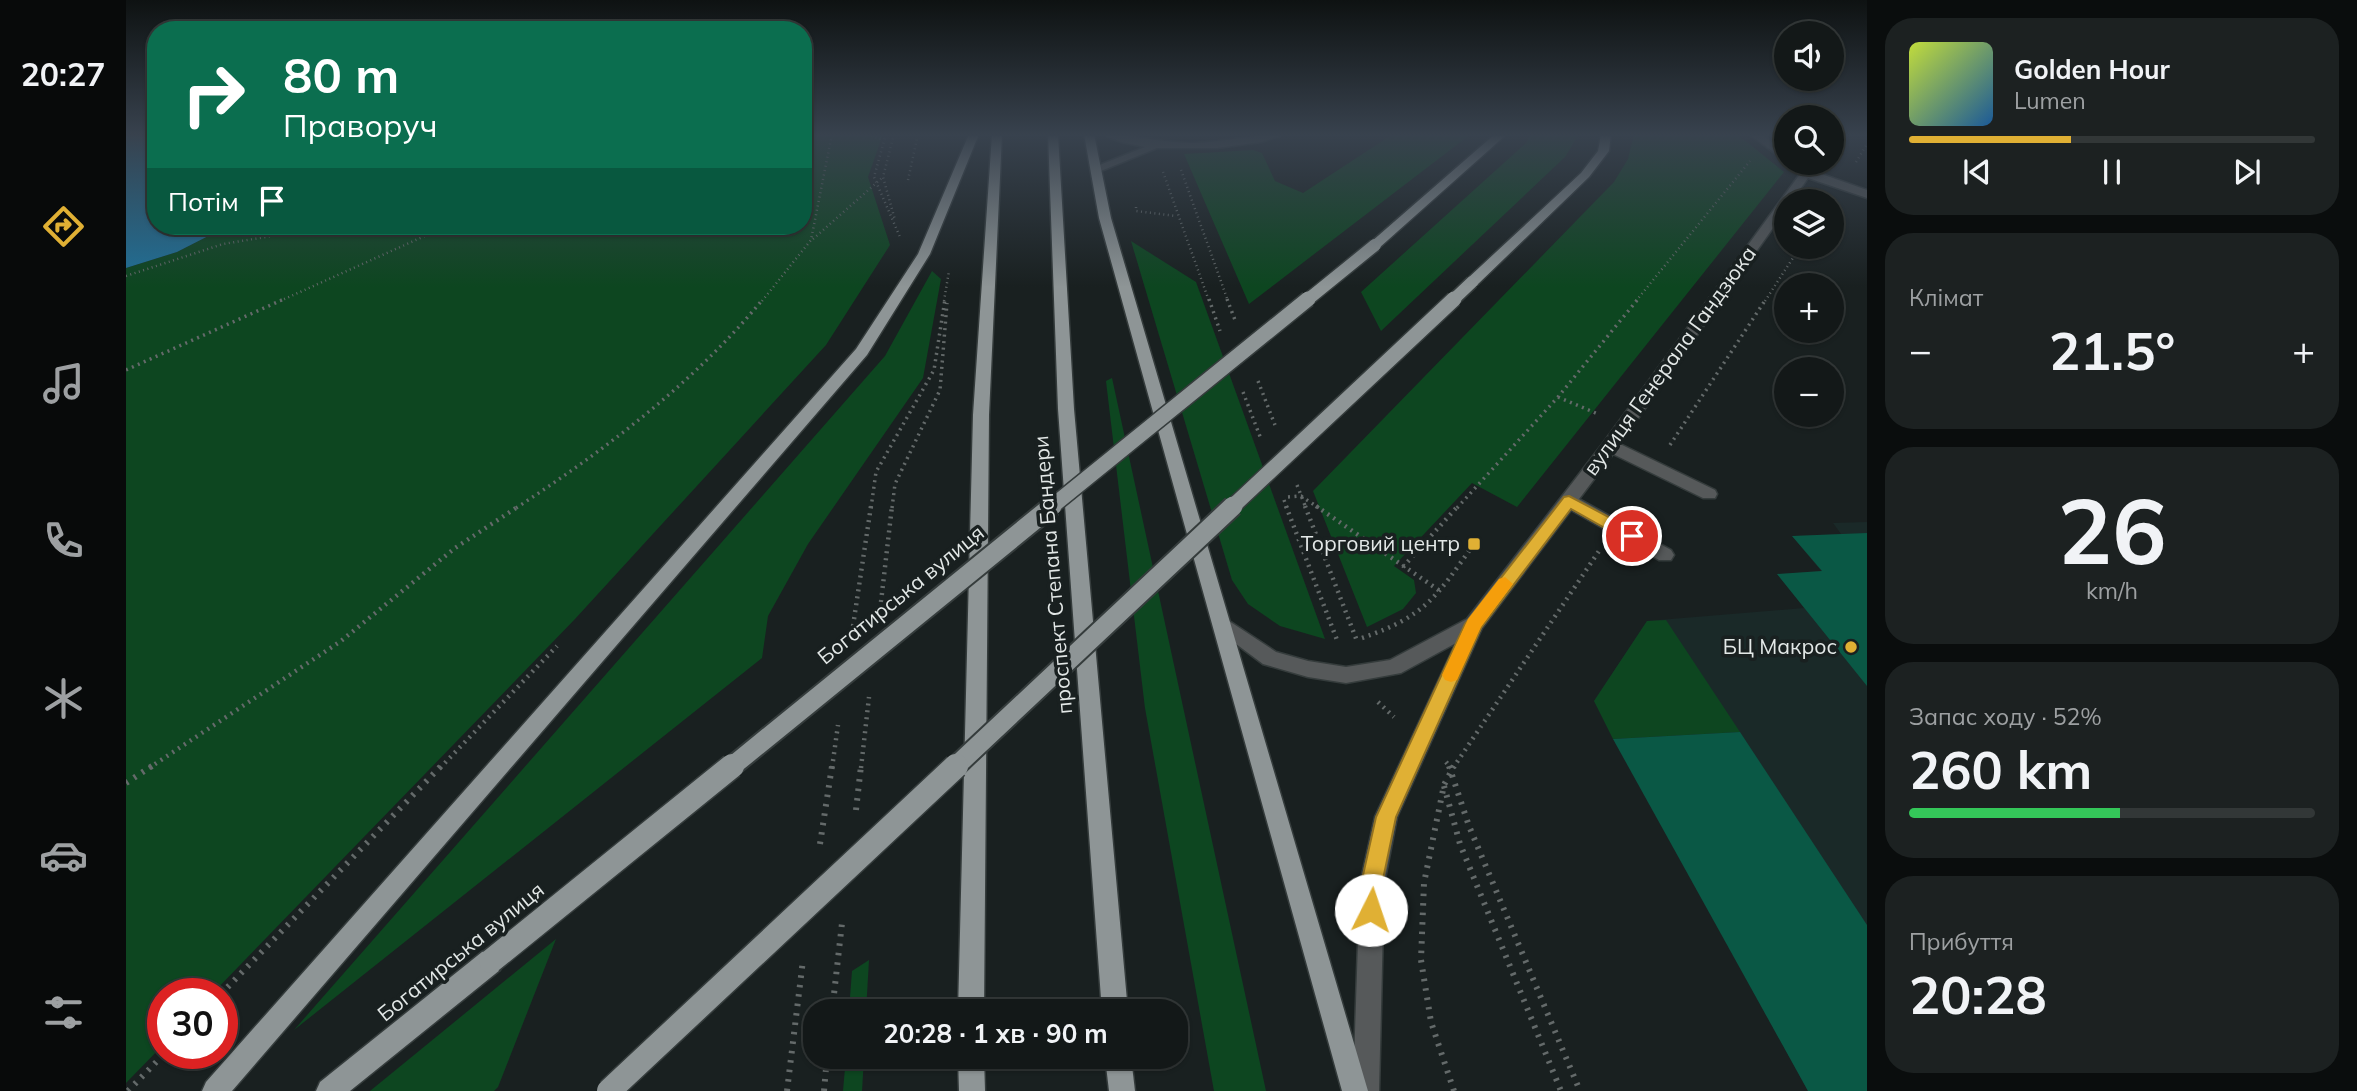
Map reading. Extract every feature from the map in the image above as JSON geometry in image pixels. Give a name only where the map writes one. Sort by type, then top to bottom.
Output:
[{"type":"main road","points":[[215,1091],[862,352],[924,254],[953,185]]},
{"type":"main road","points":[[971,999],[981,415],[994,185]]},
{"type":"main road","name":"проспект Степана Бандери","points":[[1055,185],[1066,409],[1114,999]]},
{"type":"main road","points":[[1099,185],[1105,218],[1355,1091]]},
{"type":"main road","name":"Богатирська вулиця","points":[[329,1091],[1375,245],[1444,185]]},
{"type":"main road","points":[[608,1091],[1575,185]]},
{"type":"main road","points":[[971,1069],[972,1091]]},
{"type":"main road","points":[[1119,1069],[1122,1091]]},
{"type":"street","name":"вулиця Генерала Гандзюка","points":[[1366,1091],[1372,884],[1386,817],[1474,624],[1610,446],[1798,185]]},
{"type":"street","points":[[1847,185],[1867,194]]},
{"type":"street","points":[[1610,446],[1709,494]]},
{"type":"street","points":[[1569,501],[1665,555]]},
{"type":"street","name":"вулиця Генерала Гандзюка","points":[[1223,624],[1270,658],[1308,669],[1346,675],[1394,667],[1474,624]]},
{"type":"path","points":[[811,240],[822,185]]},
{"type":"path","points":[[126,783],[341,641],[454,548],[562,478],[649,412],[741,325],[811,240],[874,185]]},
{"type":"path","points":[[878,185],[902,241],[885,185]]},
{"type":"path","points":[[1187,185],[1236,323]]},
{"type":"path","points":[[1403,567],[1558,397],[1730,185]]},
{"type":"path","points":[[1134,198],[1136,211],[1177,216]]},
{"type":"path","points":[[126,276],[223,244],[278,235]]},
{"type":"path","points":[[126,370],[427,235]]},
{"type":"path","points":[[1255,372],[1278,434]]},
{"type":"path","points":[[1297,484],[1369,671],[1378,703],[1452,769],[1469,826],[1580,1091]]},
{"type":"path","points":[[1283,498],[1301,496],[1440,590]]},
{"type":"path","points":[[1337,640],[1357,640],[1404,622],[1440,590],[1474,544]]},
{"type":"path","points":[[236,978],[559,644]]},
{"type":"path","points":[[1454,1091],[1431,1021],[1420,960],[1424,883],[1444,785],[1460,844],[1561,1091]]},
{"type":"path","points":[[128,1091],[149,1069]]},
{"type":"path","points":[[824,1091],[826,1069]]},
{"type":"shaded area","points":[[1867,522],[1867,1091],[1808,1091],[1594,701],[1647,621],[1804,608],[1777,574],[1821,571],[1792,536],[1841,534],[1833,523]]},
{"type":"green space","points":[[812,185],[871,185],[890,245],[826,345],[575,619],[227,978],[147,978],[147,1061],[126,1083],[126,268],[177,252],[210,235],[812,235]]},
{"type":"green space","points":[[1197,185],[1284,185],[1303,193],[1315,185],[1405,185],[1249,304]]},
{"type":"green space","points":[[1480,185],[1535,185],[1381,331],[1361,292]]},
{"type":"green space","points":[[1611,185],[1774,185],[1517,507],[1472,483],[1394,566],[1414,580],[1416,593],[1403,609],[1367,627],[1313,491]]},
{"type":"green space","points":[[1131,241],[1196,282],[1325,639],[1280,626],[1248,604],[1232,580]]},
{"type":"green space","points":[[932,271],[941,279],[923,378],[808,544],[768,616],[762,658],[294,1030],[885,356]]},
{"type":"green space","points":[[1112,378],[1266,1091],[1214,1091],[1145,708],[1106,381]]},
{"type":"green space","points":[[1666,620],[1740,732],[1613,739],[1594,701],[1647,621]]},
{"type":"green space","points":[[556,939],[498,1087],[494,1091],[370,1091]]},
{"type":"green space","points":[[869,960],[867,999],[850,999],[852,971]]},
{"type":"green space","points":[[845,1069],[863,1069],[862,1091],[843,1091]]},
{"type":"water","points":[[126,185],[147,185],[147,235],[210,235],[177,252],[126,268]]},
{"type":"building","name":"БЦ Макрос","points":[[1867,533],[1867,686],[1777,574],[1822,571],[1792,536]]},
{"type":"building","points":[[1740,732],[1867,925],[1867,1091],[1808,1091],[1613,739]]},
{"type":"slow traffic","points":[[1451,675],[1474,624],[1505,584]]},
{"type":"place","name":"Торговий центр","points":[[1474,544]]},
{"type":"place","name":"БЦ Макрос","points":[[1851,647]]},
{"type":"route","points":[[1371,910],[1372,884],[1386,817],[1474,624],[1569,501],[1632,536]]}]
